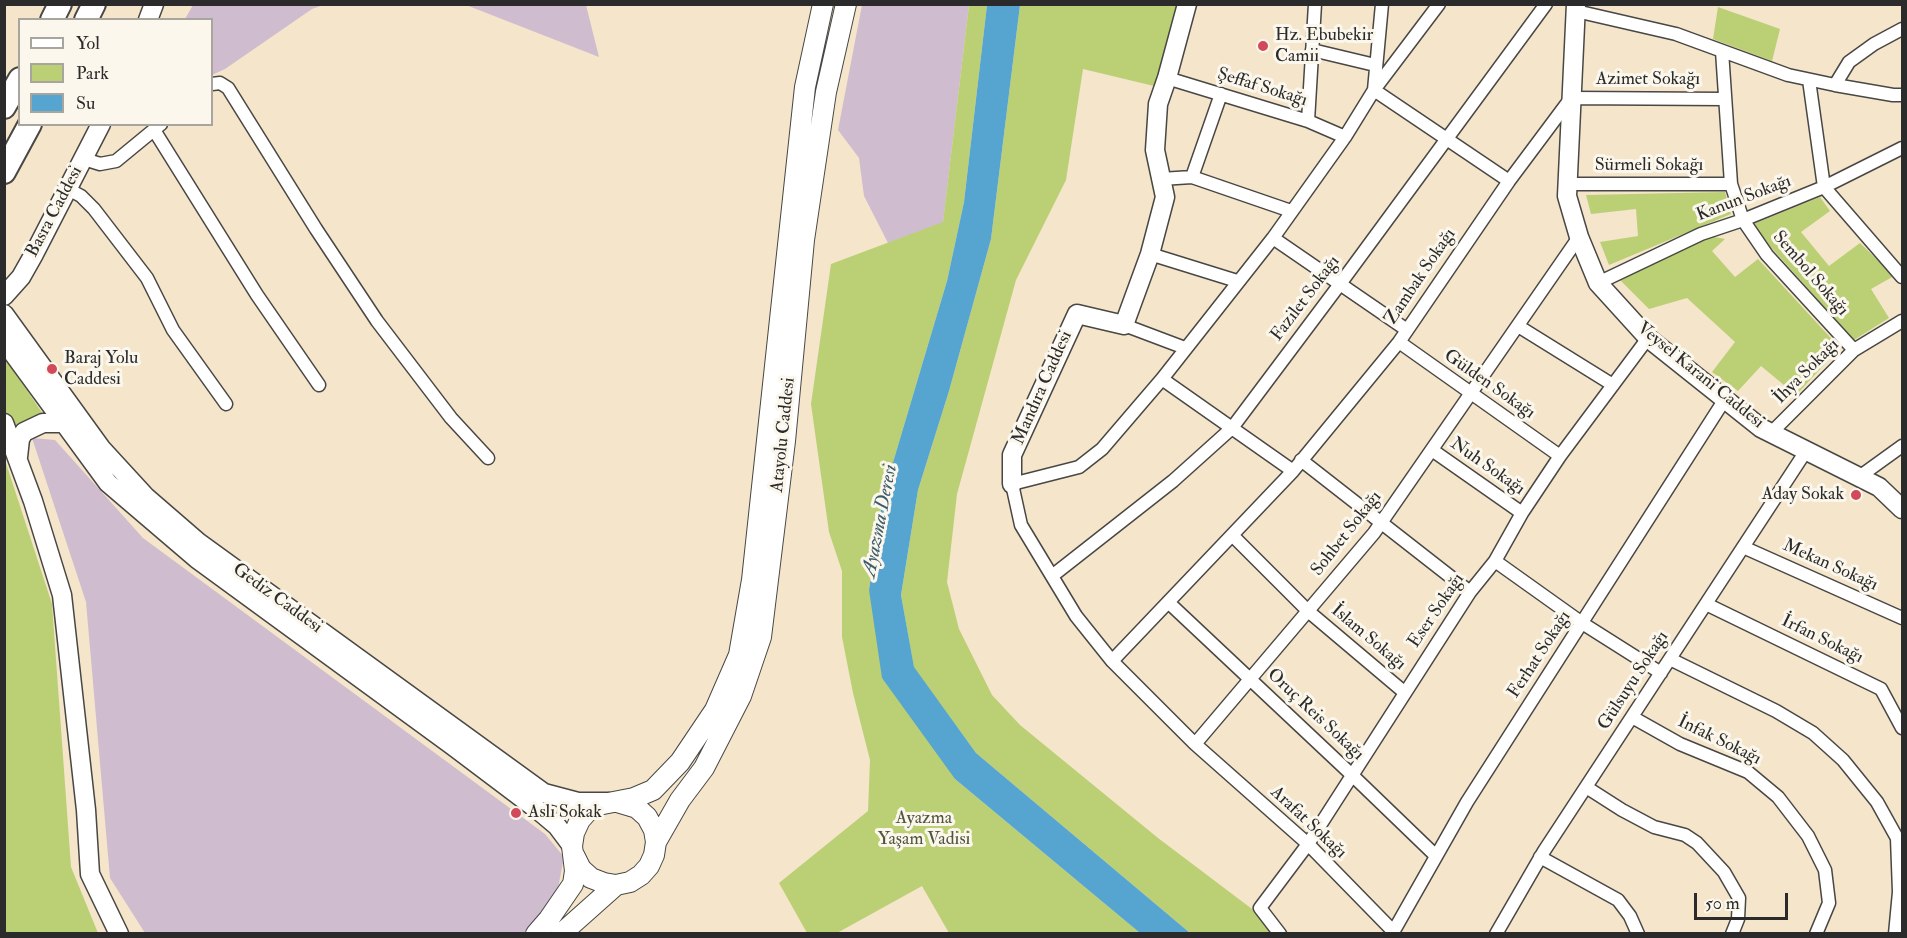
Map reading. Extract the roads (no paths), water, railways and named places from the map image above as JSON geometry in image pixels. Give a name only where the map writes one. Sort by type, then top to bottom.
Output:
[{"type":"highway","points":[[53,18],[60,4]]},
{"type":"highway","points":[[87,18],[94,4]]},
{"type":"highway","points":[[4,106],[18,82]]},
{"type":"highway","points":[[4,172],[29,126]]},
{"type":"main road","name":"Atayolu Caddesi","points":[[536,933],[549,919],[573,884],[576,871],[572,846],[574,833],[580,820],[593,808],[634,798],[654,790],[680,762],[715,710],[739,655],[754,568],[805,87],[823,4]]},
{"type":"main road","name":"Atayolu Caddesi","points":[[561,933],[615,885],[630,882],[649,866],[656,842],[680,800],[704,768],[741,696],[761,638],[785,441],[804,240],[826,92],[846,4]]},
{"type":"main road","points":[[1124,325],[1150,254],[1165,197],[1155,150],[1158,104],[1187,4]]},
{"type":"main road","name":"Veysel Karani Caddesi","points":[[1576,8],[1567,196],[1579,237],[1598,283],[1648,338],[1761,428],[1879,487],[1902,509]]},
{"type":"main road","name":"Basra Caddesi","points":[[4,296],[21,277],[100,126]]},
{"type":"main road","name":"Mandıra Caddesi","points":[[1012,484],[1012,455],[1077,314],[1124,325]]},
{"type":"main road","name":"Gediz Caddesi","points":[[4,315],[101,448],[146,497],[198,542],[544,793],[578,802],[611,802]]},
{"type":"main road","name":"Gediz Caddesi","points":[[4,341],[108,483],[197,559],[538,810],[557,826],[572,846]]},
{"type":"main road","points":[[4,423],[18,457],[62,595],[90,874],[119,933]]},
{"type":"main road","points":[[18,457],[20,439],[24,432],[43,423],[64,423]]},
{"type":"main road","points":[[611,802],[624,803],[637,808],[654,830],[656,842]]},
{"type":"main road","points":[[572,846],[581,869],[591,878],[615,885]]},
{"type":"street","points":[[1308,121],[1316,4]]},
{"type":"street","points":[[1374,90],[1382,4]]},
{"type":"street","points":[[1195,744],[1112,662],[1076,616],[1022,525],[1012,484],[1079,467],[1102,449],[1162,379],[1273,238],[1345,137],[1374,90],[1438,4]]},
{"type":"street","name":"Fazilet Sokağı","points":[[1052,576],[1173,481],[1232,428],[1546,4]]},
{"type":"street","points":[[1576,8],[1676,34],[1788,75],[1902,95]]},
{"type":"street","points":[[1835,85],[1849,62],[1874,44],[1902,29]]},
{"type":"street","points":[[1312,50],[1376,65]]},
{"type":"street","name":"Sembol Sokağı","points":[[1722,51],[1731,184],[1743,220],[1767,255],[1854,350]]},
{"type":"street","name":"Şeffaf Sokağı","points":[[1167,78],[1308,121],[1345,137]]},
{"type":"street","points":[[1809,80],[1824,187],[1902,277]]},
{"type":"street","points":[[213,84],[220,83],[228,88],[309,219],[377,321],[451,418],[488,458]]},
{"type":"street","points":[[1374,90],[1509,181]]},
{"type":"street","points":[[1192,177],[1221,94]]},
{"type":"street","name":"Azimet Sokağı","points":[[1571,98],[1725,99]]},
{"type":"street","name":"Zambak Sokağı","points":[[1112,662],[1293,471],[1399,342],[1509,181],[1571,98]]},
{"type":"street","points":[[84,159],[100,164],[116,161],[158,127],[257,295],[319,385]]},
{"type":"street","name":"Kanun Sokağı","points":[[1598,283],[1701,234],[1743,220],[1824,187],[1902,148]]},
{"type":"street","points":[[1161,179],[1192,177],[1291,211]]},
{"type":"street","name":"Sürmeli Sokağı","points":[[1567,184],[1731,184]]},
{"type":"street","points":[[68,189],[81,196],[94,209],[147,278],[173,330],[226,404]]},
{"type":"street","name":"Sohbet Sokağı","points":[[1195,744],[1382,522],[1579,237]]},
{"type":"street","points":[[1273,238],[1407,330]]},
{"type":"street","points":[[1150,254],[1237,282]]},
{"type":"street","name":"İhya Sokağı","points":[[1771,433],[1854,350],[1902,321]]},
{"type":"street","points":[[1124,325],[1185,348]]},
{"type":"street","points":[[1518,326],[1613,385]]},
{"type":"street","name":"Eser Sokağı","points":[[1280,933],[1260,908],[1308,844],[1470,592],[1495,561],[1522,513],[1560,456],[1648,338]]},
{"type":"street","name":"Gülden Sokağı","points":[[1399,342],[1560,456]]},
{"type":"street","points":[[1162,379],[1293,471]]},
{"type":"street","name":"Ferhat Sokağı","points":[[1392,932],[1467,802],[1725,399]]},
{"type":"street","points":[[1859,477],[1902,446]]},
{"type":"street","name":"Nuh Sokağı","points":[[1432,450],[1522,513]]},
{"type":"street","name":"Gülsuyu Sokağı","points":[[1499,932],[1540,857],[1806,451]]},
{"type":"street","points":[[1301,460],[1470,592]]},
{"type":"street","name":"İslam Sokağı","points":[[1232,535],[1308,611],[1404,692]]},
{"type":"street","name":"Mekan Sokağı","points":[[1743,548],[1902,618]]},
{"type":"street","points":[[1495,561],[1582,623],[1661,673]]},
{"type":"street","name":"Oruç Reis Sokağı","points":[[1168,602],[1435,855]]},
{"type":"street","name":"İrfan Sokağı","points":[[1706,604],[1881,689],[1902,728]]},
{"type":"street","points":[[1670,659],[1776,711],[1813,733],[1843,760],[1877,802],[1897,838],[1899,892],[1895,933]]},
{"type":"street","name":"İnfak Sokağı","points":[[1632,717],[1680,744],[1748,772],[1778,797],[1808,836],[1825,870],[1829,903],[1816,933]]},
{"type":"street","name":"Arafat Sokağı","points":[[1195,744],[1308,844],[1392,932]]},
{"type":"street","points":[[1586,787],[1654,827],[1685,835],[1697,843],[1724,872],[1739,898],[1738,918],[1732,933]]},
{"type":"street","points":[[1540,857],[1618,900],[1630,916],[1638,933]]},
{"type":"water","name":"Ayazma Deresi","points":[[987,5],[1020,5],[991,239],[949,391],[918,490],[901,595],[914,667],[976,753],[1190,933],[1140,933],[955,779],[882,678],[869,590],[883,496],[947,281],[964,202]]},
{"type":"place","name":"Hz. Ebubekir Camii","points":[[1263,46]]},
{"type":"place","name":"Baraj Yolu Caddesi","points":[[52,369]]},
{"type":"place","name":"Aday Sokak","points":[[1856,495]]},
{"type":"place","name":"Aslı Sokak","points":[[516,813]]},
{"type":"park label","name":"Ayazma Yaşam Vadisi","points":[[924,829]]}]
